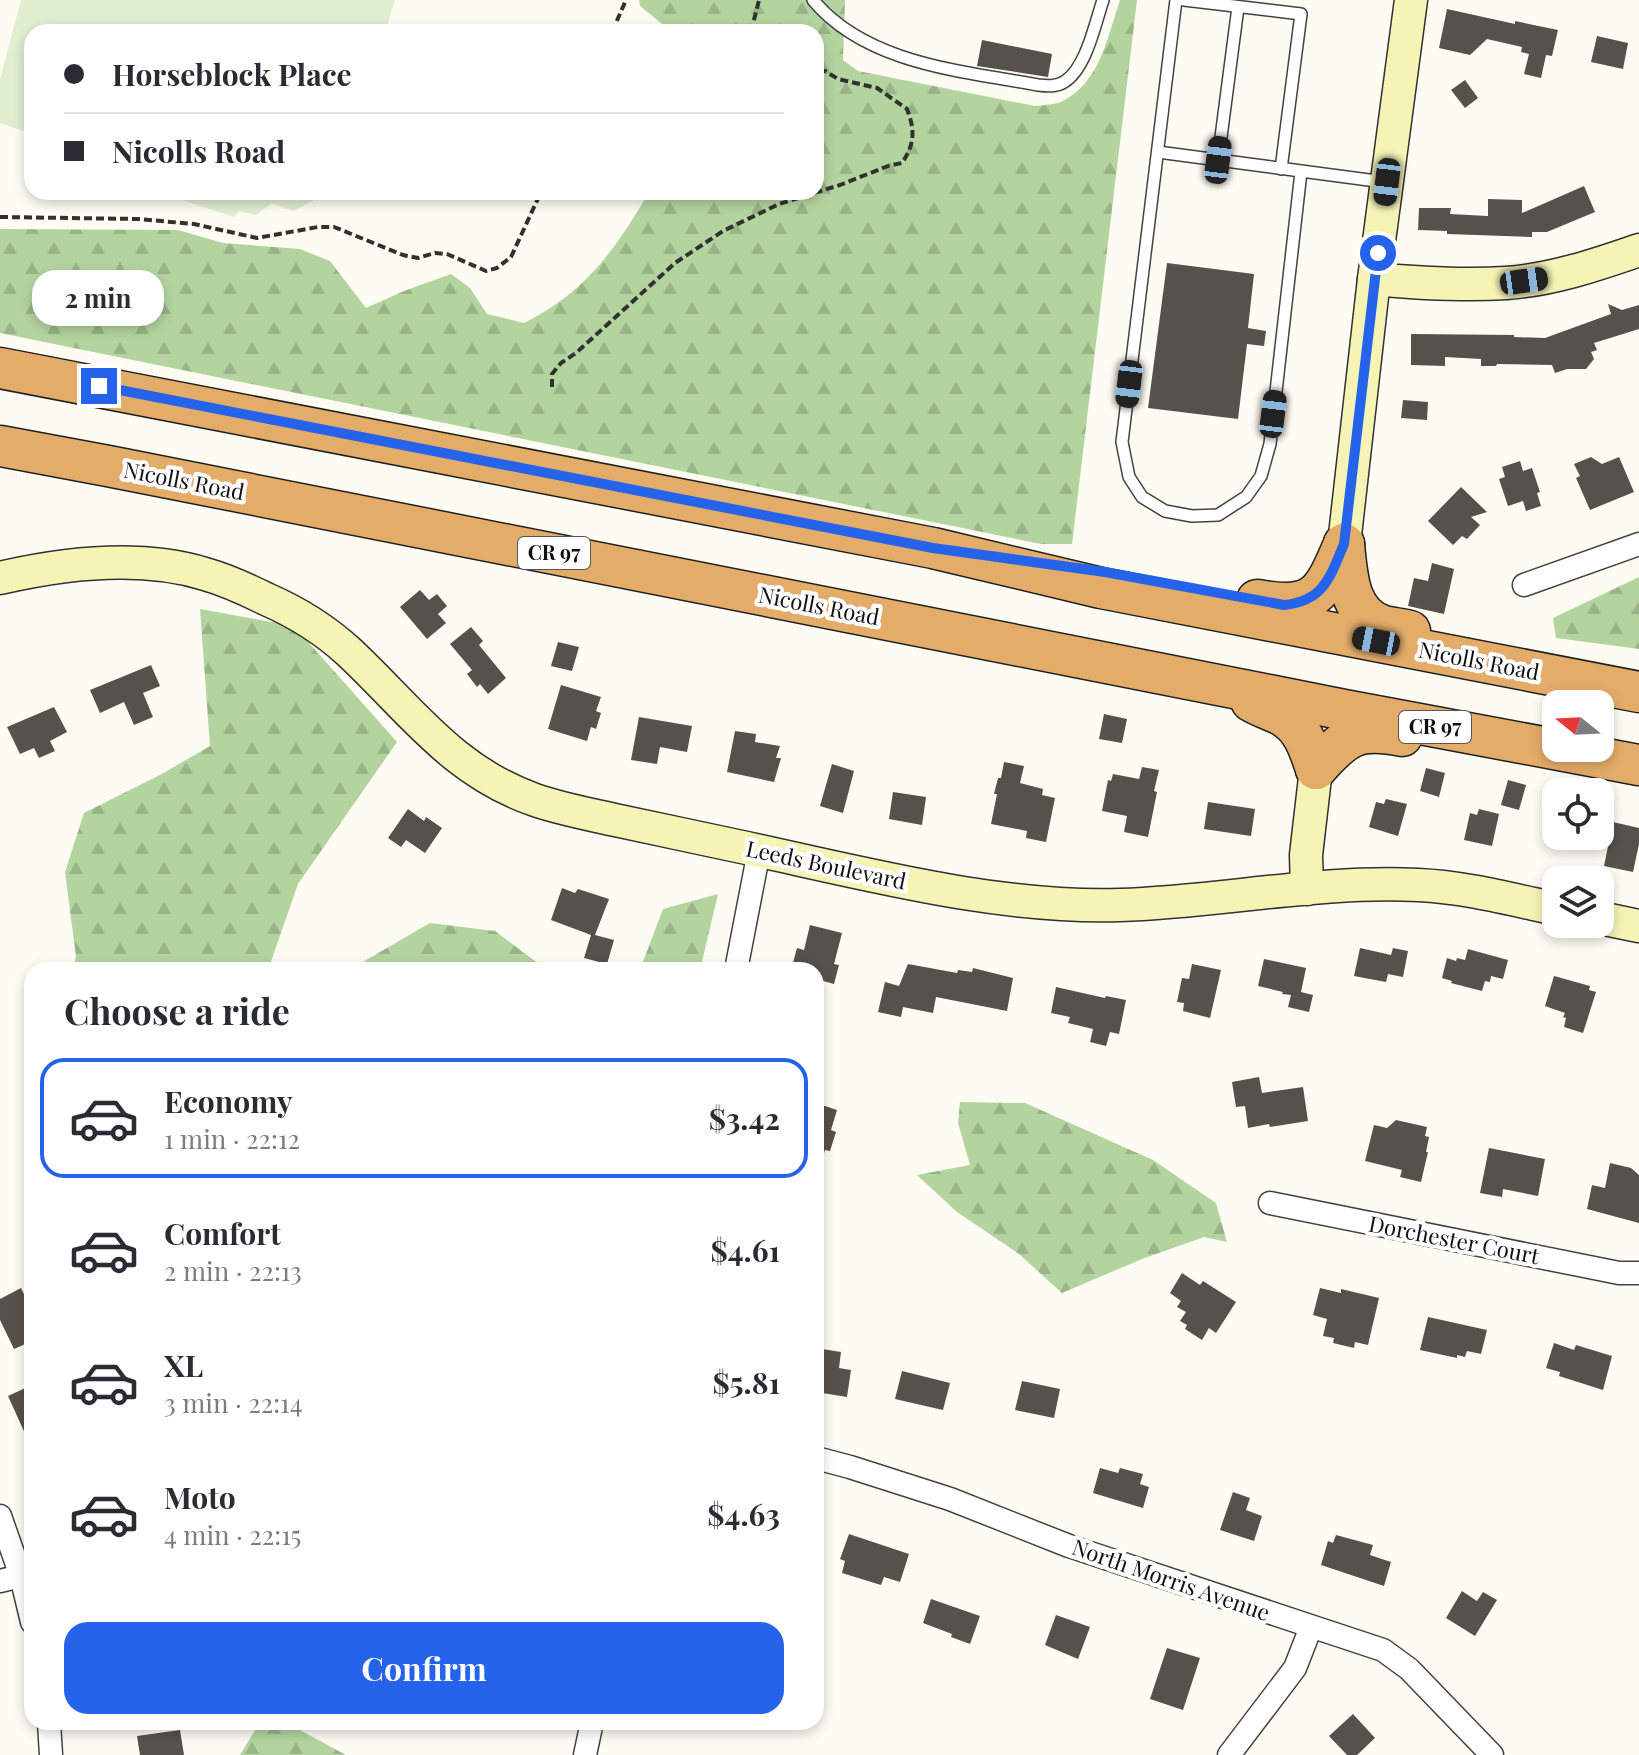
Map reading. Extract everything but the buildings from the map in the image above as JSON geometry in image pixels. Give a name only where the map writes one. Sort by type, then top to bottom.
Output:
[{"type":"highway","name":"Nicolls Road","points":[[0,368],[933,548],[1101,588],[1639,692]]},
{"type":"highway","name":"Nicolls Road","points":[[0,446],[1639,766]]},
{"type":"highway","points":[[933,548],[1105,572],[1284,605],[1306,601],[1323,587],[1344,544]]},
{"type":"highway","points":[[1344,544],[1348,586],[1359,608],[1382,626],[1450,638],[1559,677]]},
{"type":"highway","points":[[1232,686],[1255,704],[1294,724],[1307,741],[1316,769],[1350,737],[1369,732],[1549,765],[1639,766]]},
{"type":"street","points":[[1344,544],[1374,279],[1411,0]]},
{"type":"street","points":[[1374,279],[1507,283],[1574,271],[1639,250]]},
{"type":"street","points":[[1524,585],[1639,544]]},
{"type":"street","name":"Leeds Boulevard","points":[[0,578],[87,564],[123,563],[204,573],[279,604],[325,632],[347,650],[436,740],[485,778],[560,808],[759,851],[934,888],[1069,904],[1121,905],[1307,889],[1417,884],[1460,889],[1542,906]]},
{"type":"street","points":[[1307,889],[1306,855],[1316,769]]},
{"type":"street","points":[[738,962],[759,851]]},
{"type":"street","points":[[1614,921],[1639,926]]},
{"type":"street","name":"Dorchester Court","points":[[1270,1203],[1619,1273],[1639,1273]]},
{"type":"street","name":"North Morris Avenue","points":[[824,1460],[950,1499],[1069,1546],[1383,1650],[1409,1669],[1492,1755]]},
{"type":"street","points":[[0,1516],[24,1596]]},
{"type":"street","points":[[1229,1755],[1295,1668],[1311,1627]]},
{"type":"street","points":[[49,1730],[51,1755]]},
{"type":"street","points":[[585,1755],[590,1730]]},
{"type":"lane","points":[[813,0],[840,24],[881,49],[925,64],[1054,86],[1065,82],[1082,62],[1103,0]]},
{"type":"lane","points":[[1176,0],[1122,442],[1129,477],[1142,497],[1165,511],[1192,516],[1218,515],[1246,497],[1261,476],[1270,444],[1301,172]]},
{"type":"lane","points":[[1184,0],[1301,14],[1281,169]]},
{"type":"lane","points":[[1218,160],[1238,7]]},
{"type":"lane","points":[[1158,152],[1387,182]]},
{"type":"path","points":[[616,24],[626,0]]},
{"type":"path","points":[[753,24],[759,0]]},
{"type":"path","points":[[824,71],[838,79],[877,88],[907,109],[912,134],[911,150],[902,163],[824,190]]},
{"type":"path","points":[[0,217],[138,219],[194,224],[257,238],[334,227],[385,250],[418,258],[435,253],[447,254],[486,271],[497,268],[511,257],[537,200]]},
{"type":"path","points":[[552,387],[552,374],[561,363],[675,263],[723,231],[792,200]]},
{"type":"green space","points":[[21,0],[395,0],[388,24],[24,24],[24,131],[0,123],[0,80]]},
{"type":"green space","points":[[639,0],[845,0],[843,60],[858,71],[1035,106],[1061,102],[1085,83],[1106,44],[1120,0],[1137,0],[1072,544],[1041,544],[0,333],[0,229],[178,230],[223,243],[300,249],[330,261],[366,308],[451,274],[470,288],[487,314],[524,323],[565,298],[597,268],[644,200],[824,200],[824,24],[662,24],[640,6]]},
{"type":"green space","points":[[182,200],[313,200],[293,211],[272,203],[256,215],[239,211],[234,217]]},
{"type":"green space","points":[[1639,577],[1639,649],[1556,638],[1553,618]]},
{"type":"green space","points":[[200,609],[294,626],[397,742],[298,884],[271,962],[74,962],[65,872],[84,813],[210,746]]},
{"type":"green space","points":[[718,894],[702,962],[643,962],[663,909]]},
{"type":"green space","points":[[430,923],[495,931],[536,962],[363,962]]},
{"type":"green space","points":[[960,1102],[1025,1103],[1153,1160],[1216,1203],[1227,1242],[1204,1237],[1062,1293],[1019,1254],[957,1212],[917,1175],[970,1165],[958,1123]]},
{"type":"green space","points":[[255,1730],[300,1730],[346,1755],[240,1755]]},
{"type":"route","points":[[99,386],[933,548],[1105,572],[1284,605],[1295,604],[1306,601],[1323,587],[1344,544],[1378,253]]}]
